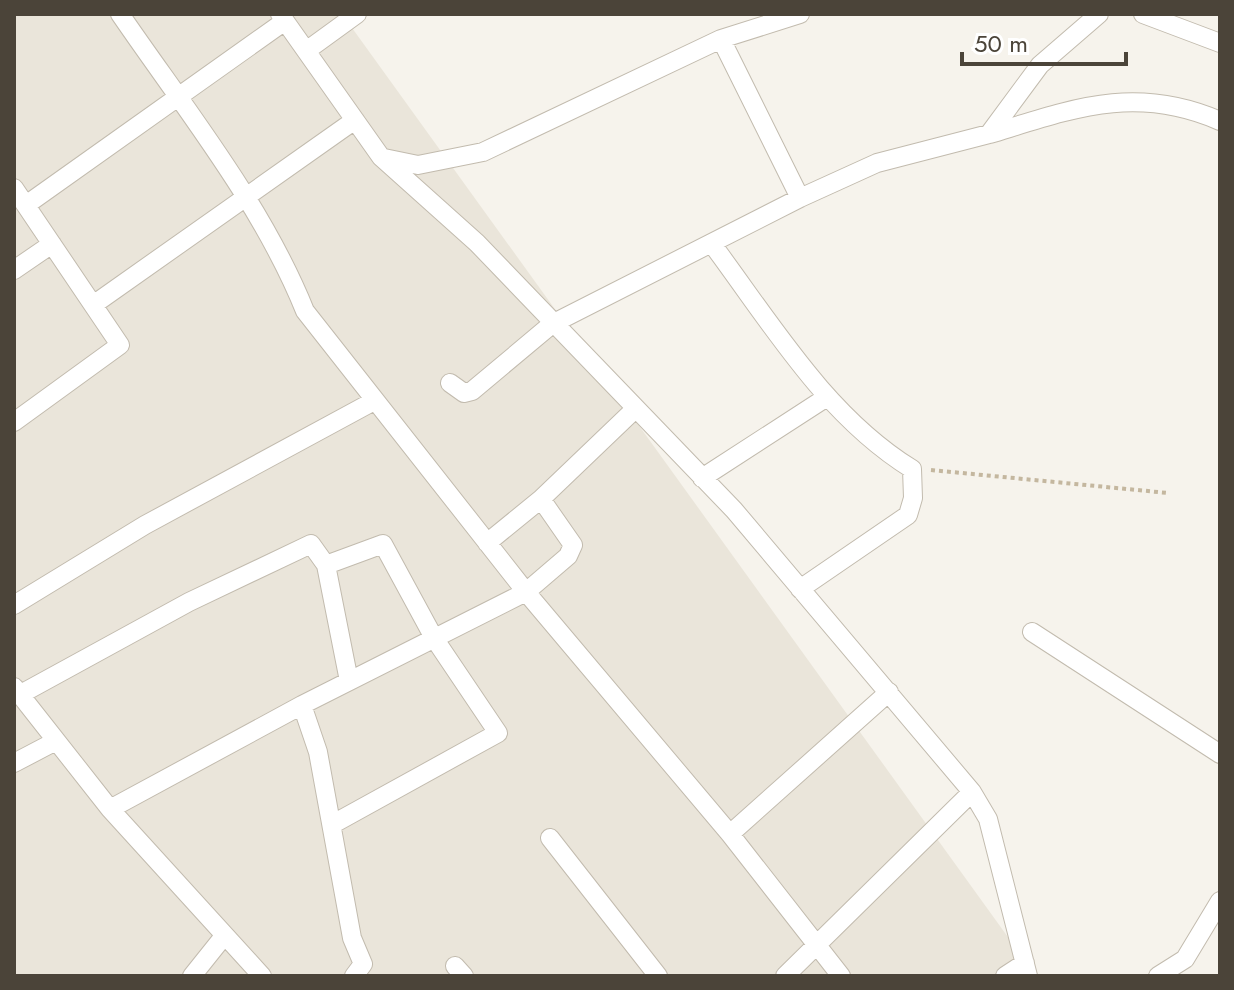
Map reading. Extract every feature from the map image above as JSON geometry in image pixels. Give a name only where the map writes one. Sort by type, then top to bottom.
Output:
[{"type":"street","points":[[120,14],[246,197],[291,275],[305,311],[526,592],[730,834],[841,976]]},
{"type":"street","points":[[306,51],[357,14]]},
{"type":"street","points":[[381,157],[418,165],[483,152],[721,39],[800,14]]},
{"type":"street","points":[[989,134],[1040,65],[1099,14]]},
{"type":"street","points":[[1143,14],[1220,43]]},
{"type":"street","points":[[26,205],[283,18],[381,157],[477,243],[702,478],[972,792],[988,819],[1027,970],[1005,976]]},
{"type":"street","points":[[721,39],[800,198]]},
{"type":"street","points":[[450,383],[464,393],[472,391],[552,324],[800,198],[877,163],[1092,103],[1130,101],[1202,113],[1220,121]]},
{"type":"street","points":[[93,305],[355,120]]},
{"type":"street","points":[[14,188],[120,345],[14,422]]},
{"type":"street","points":[[14,270],[52,244]]},
{"type":"street","points":[[712,244],[827,397],[883,451],[912,469],[913,498],[908,515],[800,589]]},
{"type":"street","points":[[702,478],[827,397]]},
{"type":"street","points":[[14,605],[145,525],[374,401]]},
{"type":"street","points":[[487,543],[541,499],[634,410]]},
{"type":"street","points":[[110,809],[302,705],[526,592],[568,556],[573,545],[541,499]]},
{"type":"street","points":[[262,976],[110,809],[17,691],[189,602],[311,544],[326,565],[349,681]]},
{"type":"street","points":[[326,565],[383,544],[434,638],[498,733],[333,824]]},
{"type":"street","points":[[1032,632],[1220,754]]},
{"type":"street","points":[[730,834],[889,692]]},
{"type":"street","points":[[302,705],[318,752],[333,824],[338,878],[352,938],[363,964],[354,976]]},
{"type":"street","points":[[14,763],[56,741]]},
{"type":"street","points":[[785,976],[972,792]]},
{"type":"street","points":[[550,838],[658,976]]},
{"type":"street","points":[[1158,976],[1185,959],[1220,901]]},
{"type":"street","points":[[192,976],[224,936]]},
{"type":"path","points":[[912,469],[1168,493]]},
{"type":"shaded area","points":[[14,14],[342,14],[1036,976],[14,976]]}]
